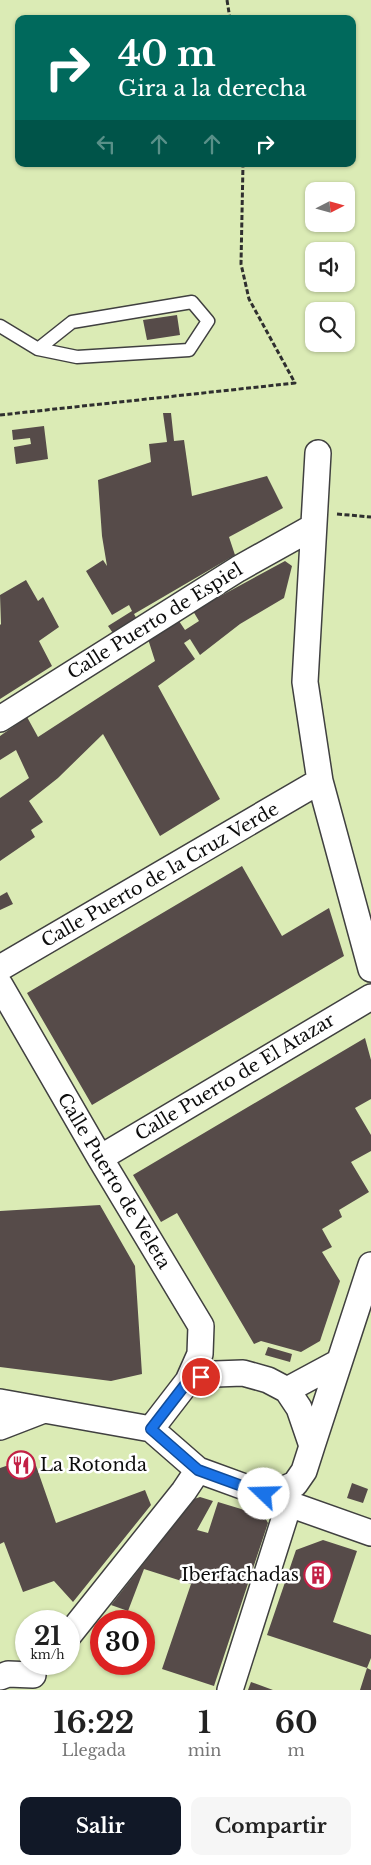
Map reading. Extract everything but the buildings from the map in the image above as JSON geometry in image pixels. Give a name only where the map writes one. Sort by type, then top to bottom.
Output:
[{"type":"street","points":[[318,453],[305,682],[320,782],[371,969]]},
{"type":"street","name":"Calle Puerto de Espiel","points":[[0,719],[314,520]]},
{"type":"street","name":"Calle Puerto de la Cruz Verde","points":[[0,968],[320,782]]},
{"type":"street","name":"Calle Puerto de Veleta","points":[[0,985],[100,1158],[201,1326],[200,1354],[188,1381]]},
{"type":"street","name":"Calle Puerto de El Atazar","points":[[100,1158],[371,998]]},
{"type":"street","points":[[264,1494],[277,1492],[295,1484],[304,1471],[371,1265]]},
{"type":"street","points":[[287,1390],[340,1362]]},
{"type":"street","points":[[151,1429],[188,1381],[214,1374],[243,1373],[268,1380],[287,1390],[299,1408],[312,1446]]},
{"type":"street","points":[[0,1402],[151,1429],[198,1470],[371,1533]]},
{"type":"street","points":[[0,1427],[44,1410]]},
{"type":"street","points":[[80,1621],[184,1491],[198,1470]]},
{"type":"street","points":[[304,1471],[305,1487],[311,1498],[328,1518]]},
{"type":"street","points":[[230,1690],[289,1504]]},
{"type":"street","points":[[0,1677],[8,1674],[36,1676]]},
{"type":"lane","points":[[0,326],[38,349],[77,357],[189,350],[208,321],[192,302],[72,322],[38,349]]},
{"type":"path","points":[[227,0],[229,15]]},
{"type":"path","points":[[0,415],[295,384],[249,299],[242,264],[243,167]]},
{"type":"path","points":[[314,520],[371,516]]},
{"type":"green space","points":[[0,0],[371,0],[371,1690],[0,1690]]},
{"type":"place","name":"La Rotonda","points":[[21,1465]]},
{"type":"place","name":"Iberfachadas","points":[[318,1575]]},
{"type":"route","points":[[201,1377],[188,1381],[151,1429],[198,1470],[264,1494]]}]
